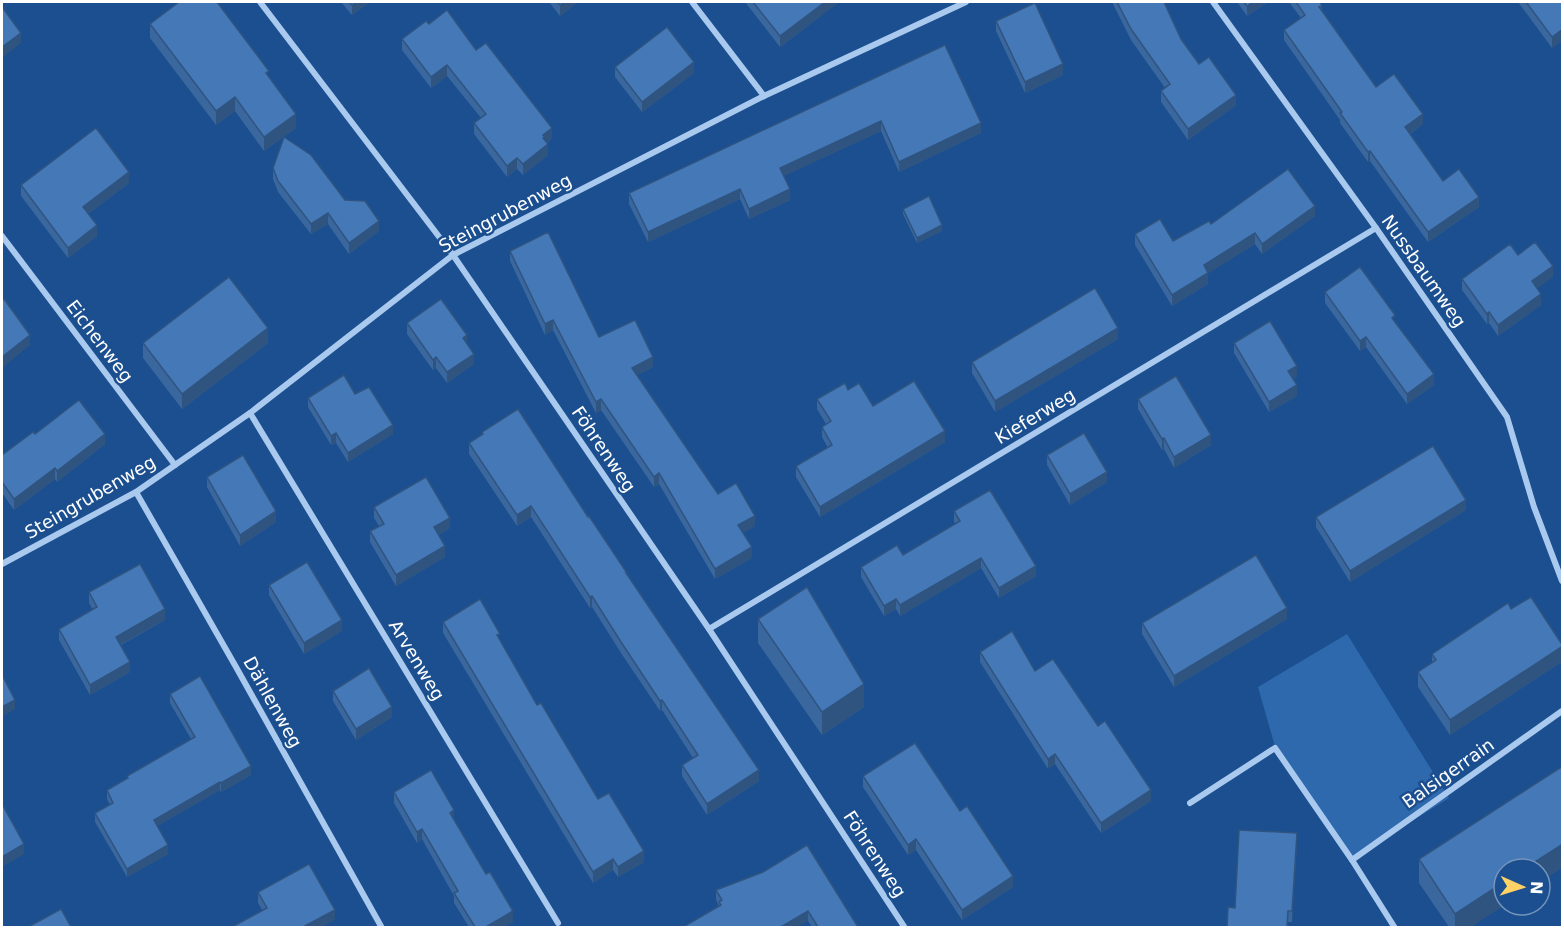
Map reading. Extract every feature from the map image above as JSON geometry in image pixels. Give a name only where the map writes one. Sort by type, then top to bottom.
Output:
[{"type":"street","name":"Föhrenweg","points":[[260,2],[453,255],[708,629],[905,927]]},
{"type":"street","points":[[692,2],[764,96]]},
{"type":"street","name":"Steingrubenweg","points":[[2,564],[136,492],[250,412],[453,255],[764,96],[966,2]]},
{"type":"street","name":"Nussbaumweg","points":[[1213,2],[1376,228],[1507,417],[1534,507],[1563,581]]},
{"type":"street","name":"Kieferweg","points":[[708,629],[1376,228]]},
{"type":"street","name":"Eichenweg","points":[[2,236],[175,465]]},
{"type":"street","name":"Arvenweg","points":[[250,412],[558,923]]},
{"type":"street","name":"Dählenweg","points":[[136,492],[382,927]]},
{"type":"street","name":"Balsigerrain","points":[[1352,860],[1563,711]]},
{"type":"street","points":[[1190,804],[1275,748],[1395,927]]},
{"type":"shaded area","points":[[1347,634],[1449,798],[1351,859],[1276,750],[1258,687]]},
{"type":"building","points":[[179,2],[217,2],[269,71],[266,73],[296,114],[264,137],[235,97],[216,111],[150,24]]},
{"type":"building","points":[[753,2],[825,2],[780,36]]},
{"type":"building","points":[[1117,2],[1164,2],[1181,39],[1199,64],[1209,57],[1236,95],[1188,129],[1161,91],[1170,84],[1131,29]]},
{"type":"building","points":[[1296,2],[1320,2],[1322,6],[1319,7],[1376,87],[1394,74],[1423,114],[1405,127],[1443,181],[1459,169],[1479,197],[1428,232],[1340,113],[1342,112],[1284,30],[1305,15]]},
{"type":"building","points":[[1526,2],[1563,2],[1563,29],[1552,37]]},
{"type":"building","points":[[1035,3],[1063,64],[1025,82],[996,21]]},
{"type":"building","points":[[2,7],[21,33],[2,47]]},
{"type":"building","points":[[447,10],[476,50],[486,43],[552,128],[543,135],[548,144],[523,164],[517,158],[507,166],[474,123],[486,114],[447,65],[431,77],[402,39],[426,21],[429,24]]},
{"type":"building","points":[[667,27],[694,62],[642,102],[615,67]]},
{"type":"building","points":[[945,45],[981,123],[899,162],[881,121],[780,168],[790,189],[749,209],[740,189],[648,232],[629,193]]},
{"type":"building","points":[[96,128],[129,172],[83,207],[97,225],[68,248],[21,185]]},
{"type":"building","points":[[284,137],[311,155],[345,200],[365,201],[379,221],[349,243],[328,213],[311,224],[278,181],[273,168]]},
{"type":"building","points":[[1288,169],[1315,206],[1262,244],[1255,233],[1204,265],[1208,273],[1172,295],[1135,234],[1160,219],[1173,241],[1209,221],[1211,224]]},
{"type":"building","points":[[929,196],[942,225],[917,238],[903,209]]},
{"type":"building","points":[[548,232],[599,337],[635,320],[653,357],[632,368],[718,494],[736,483],[755,516],[738,525],[752,547],[715,569],[659,473],[654,477],[601,399],[596,402],[553,320],[545,324],[510,251]]},
{"type":"building","points":[[1535,242],[1553,266],[1532,281],[1541,294],[1498,325],[1489,312],[1487,314],[1462,279],[1510,244],[1518,255]]},
{"type":"building","points":[[1360,267],[1395,315],[1392,318],[1434,374],[1407,394],[1366,337],[1360,341],[1325,292]]},
{"type":"building","points":[[229,277],[268,328],[182,394],[143,343]]},
{"type":"building","points":[[1095,288],[1118,328],[995,401],[972,362]]},
{"type":"building","points":[[4,299],[30,335],[2,357],[2,301]]},
{"type":"building","points":[[441,299],[467,335],[463,338],[474,354],[447,372],[436,357],[433,360],[407,323]]},
{"type":"building","points":[[1270,321],[1297,366],[1288,371],[1297,385],[1269,402],[1234,343]]},
{"type":"building","points":[[344,375],[355,394],[369,387],[393,425],[348,453],[336,433],[331,436],[308,398]]},
{"type":"building","points":[[1176,376],[1211,435],[1174,457],[1138,399]]},
{"type":"building","points":[[914,381],[945,431],[820,507],[796,466],[832,445],[822,427],[831,421],[817,399],[845,383],[848,390],[859,383],[873,406]]},
{"type":"building","points":[[79,400],[105,434],[57,471],[55,468],[14,499],[2,482],[2,455],[33,432],[35,434]]},
{"type":"building","points":[[518,409],[759,770],[707,804],[682,765],[698,755],[662,700],[660,701],[531,506],[517,515],[469,443]]},
{"type":"building","points":[[1084,433],[1107,472],[1070,494],[1047,455]]},
{"type":"building","points":[[1433,446],[1466,500],[1350,571],[1316,517]]},
{"type":"building","points":[[243,455],[276,511],[240,535],[207,477]]},
{"type":"building","points":[[426,477],[450,518],[434,527],[445,546],[396,575],[370,531],[384,524],[374,507]]},
{"type":"building","points":[[990,490],[1036,566],[999,588],[981,558],[900,605],[896,599],[884,606],[861,567],[897,545],[903,555],[960,521],[954,511]]},
{"type":"building","points":[[1256,555],[1287,608],[1174,676],[1142,623]]},
{"type":"building","points":[[307,562],[342,620],[304,643],[269,585]]},
{"type":"building","points":[[140,564],[165,609],[116,637],[130,662],[90,685],[59,629],[97,607],[89,592]]},
{"type":"building","points":[[807,587],[864,684],[822,712],[758,619]]},
{"type":"building","points":[[1531,597],[1563,646],[1450,720],[1418,672],[1436,660],[1432,654],[1508,603],[1511,609]]},
{"type":"building","points":[[480,599],[500,634],[497,635],[537,705],[541,703],[598,799],[609,793],[644,851],[618,867],[613,859],[593,872],[443,622]]},
{"type":"building","points":[[1012,631],[1035,671],[1053,659],[1098,726],[1105,721],[1151,790],[1101,823],[1055,754],[1048,759],[980,652]]},
{"type":"building","points":[[369,668],[392,707],[356,729],[333,691]]},
{"type":"building","points":[[2,675],[15,700],[2,707]]},
{"type":"building","points":[[200,676],[251,766],[154,820],[168,845],[127,869],[95,813],[113,803],[107,790],[195,737],[170,694]]},
{"type":"building","points":[[915,743],[960,811],[967,806],[1013,876],[962,910],[916,839],[908,845],[863,776]]},
{"type":"building","points":[[1563,766],[1563,844],[1543,857],[1492,857],[1492,890],[1455,914],[1419,859]]},
{"type":"building","points":[[431,770],[454,810],[450,813],[486,874],[490,872],[513,911],[486,927],[475,927],[454,893],[458,891],[422,829],[417,832],[394,792]]},
{"type":"building","points":[[2,804],[24,844],[2,857]]},
{"type":"building","points":[[1239,830],[1297,833],[1292,911],[1288,911],[1287,927],[1227,927],[1228,907],[1235,908]]},
{"type":"building","points":[[807,845],[858,927],[818,927],[808,911],[781,927],[683,927],[721,905],[719,902],[722,900],[716,890],[763,872]]},
{"type":"building","points":[[309,864],[335,910],[303,927],[232,927],[267,908],[258,892]]},
{"type":"building","points":[[61,909],[71,927],[28,927]]}]
